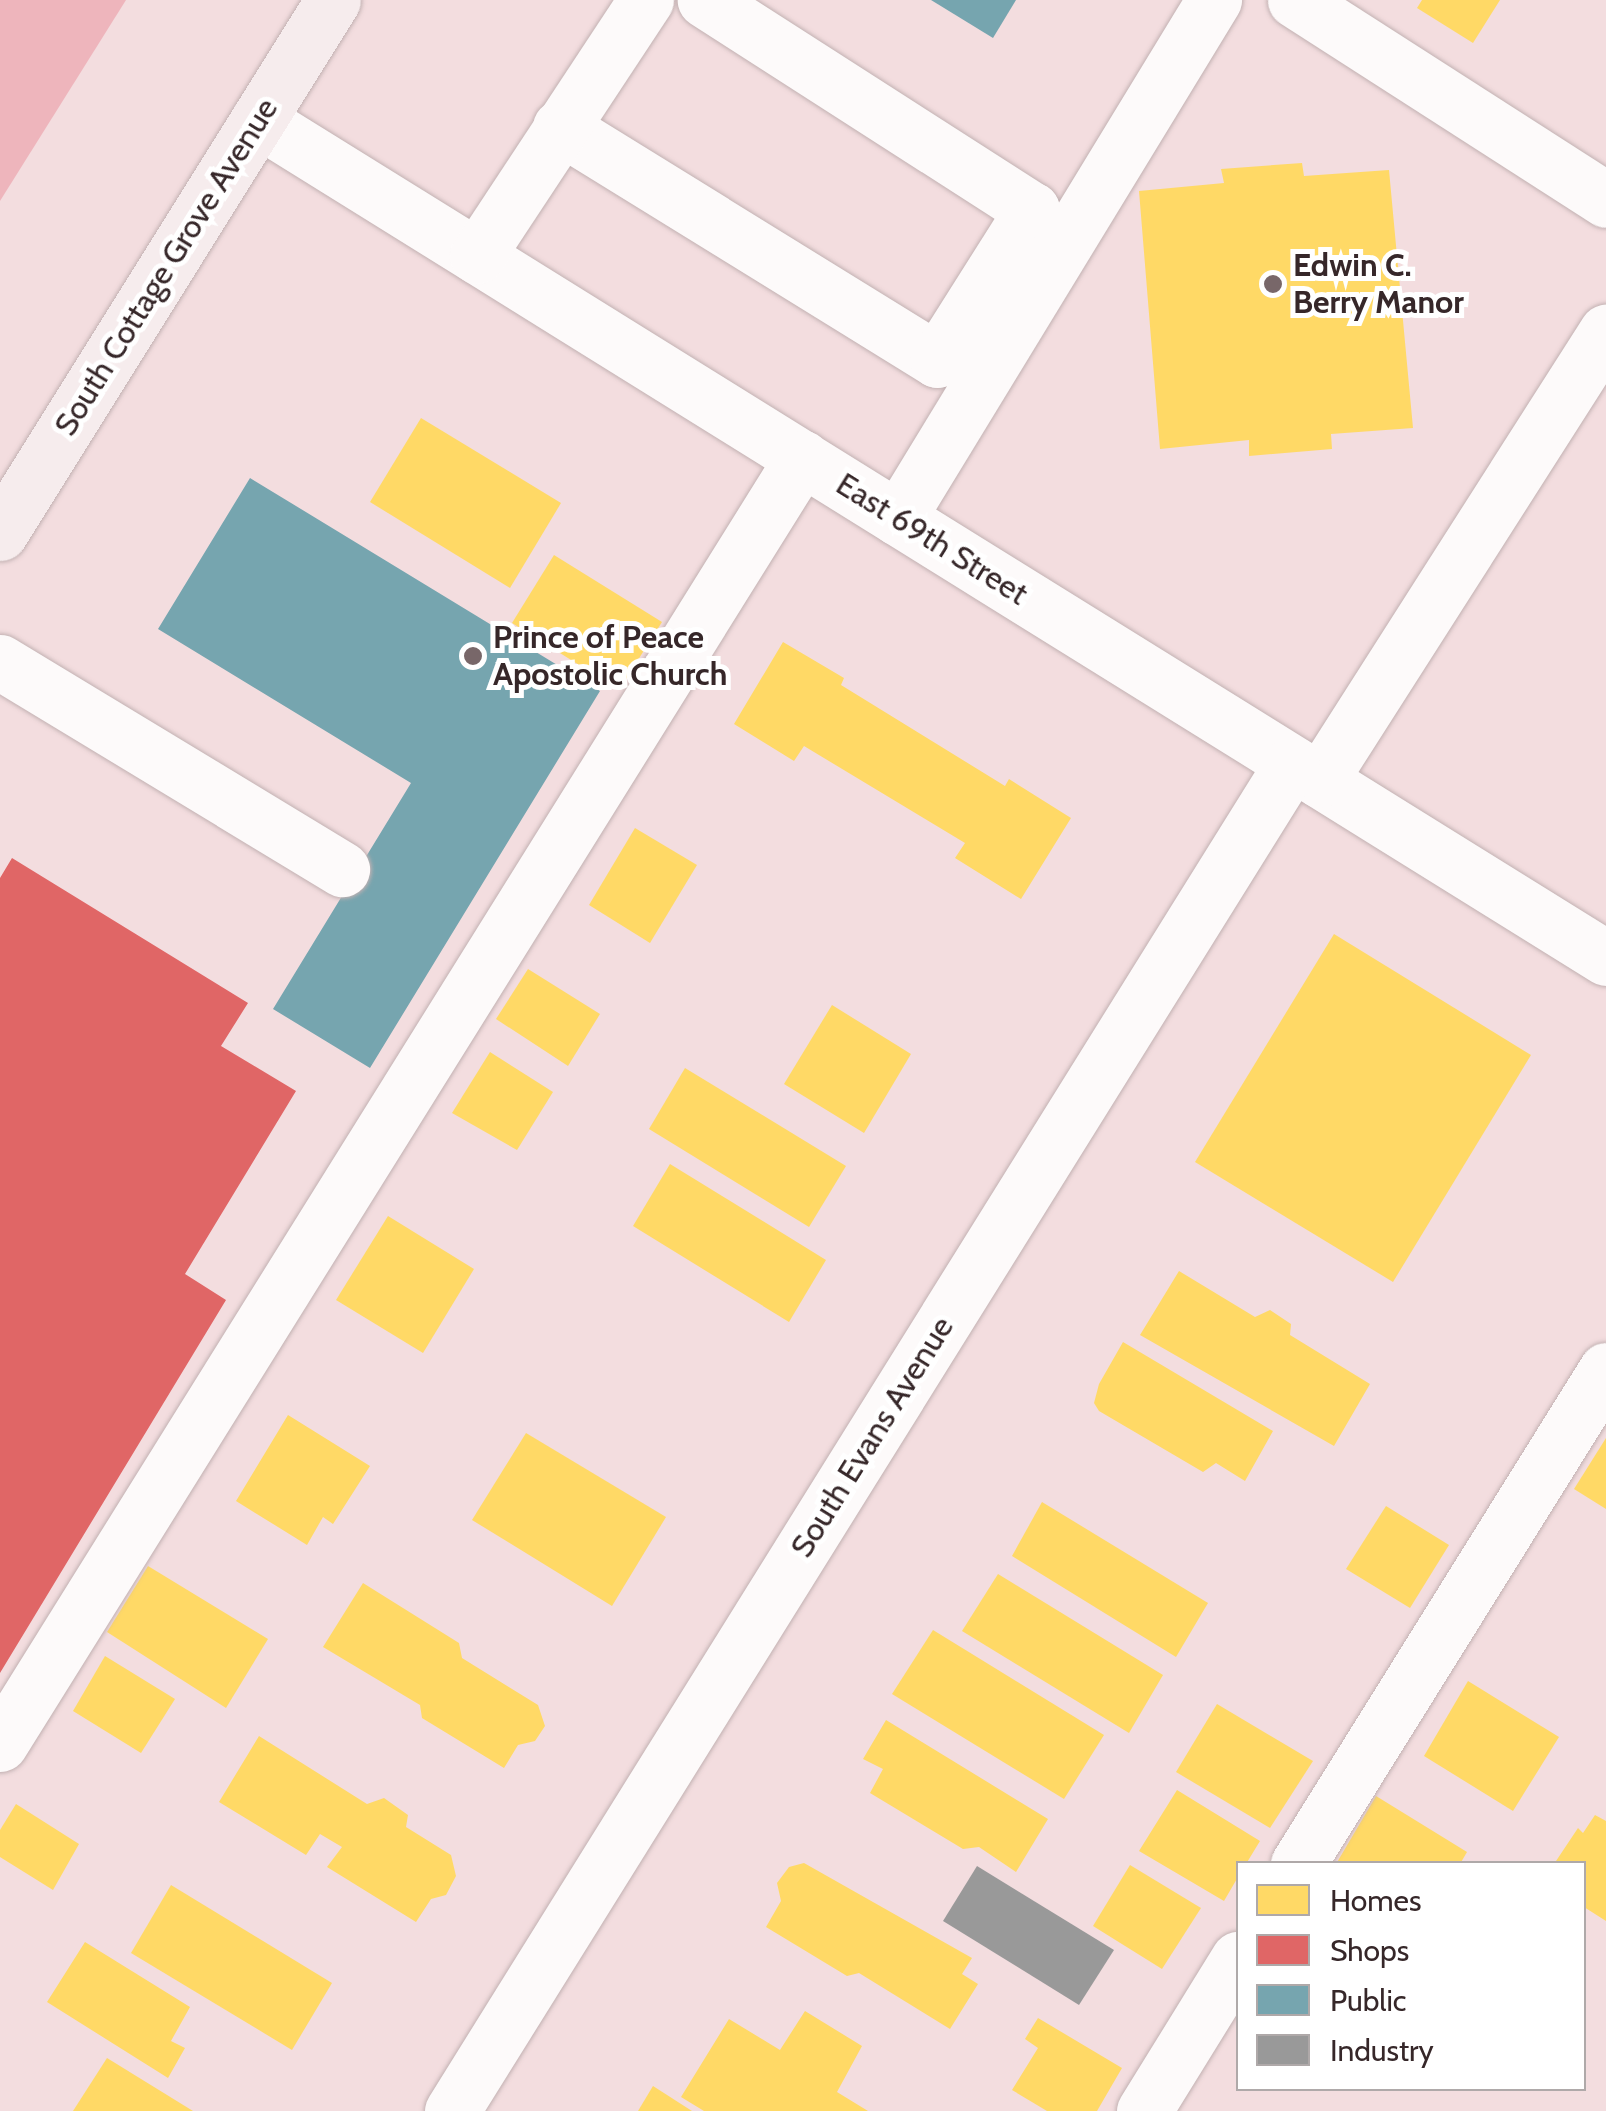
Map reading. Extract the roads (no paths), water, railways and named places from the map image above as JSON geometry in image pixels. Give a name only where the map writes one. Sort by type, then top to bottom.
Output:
[{"type":"main road","name":"South Cottage Grove Avenue","points":[[0,534],[333,0]]},
{"type":"street","points":[[478,256],[646,0]]},
{"type":"street","points":[[704,0],[1032,210],[985,329],[898,518]]},
{"type":"street","points":[[560,127],[937,360],[985,329],[1214,0]]},
{"type":"street","points":[[1295,0],[1606,200]]},
{"type":"street","name":"East 69th Street","points":[[258,120],[1606,958]]},
{"type":"street","name":"South Evans Avenue","points":[[452,2111],[1306,772],[1606,332]]},
{"type":"street","points":[[0,1744],[802,458]]},
{"type":"street","points":[[0,662],[342,870]]},
{"type":"street","points":[[1300,1861],[1606,1370]]},
{"type":"street","points":[[1144,2111],[1236,1963]]},
{"type":"place","name":"Edwin C. Berry Manor","points":[[1273,284]]},
{"type":"place","name":"Prince of Peace Apostolic Church","points":[[473,656]]}]
